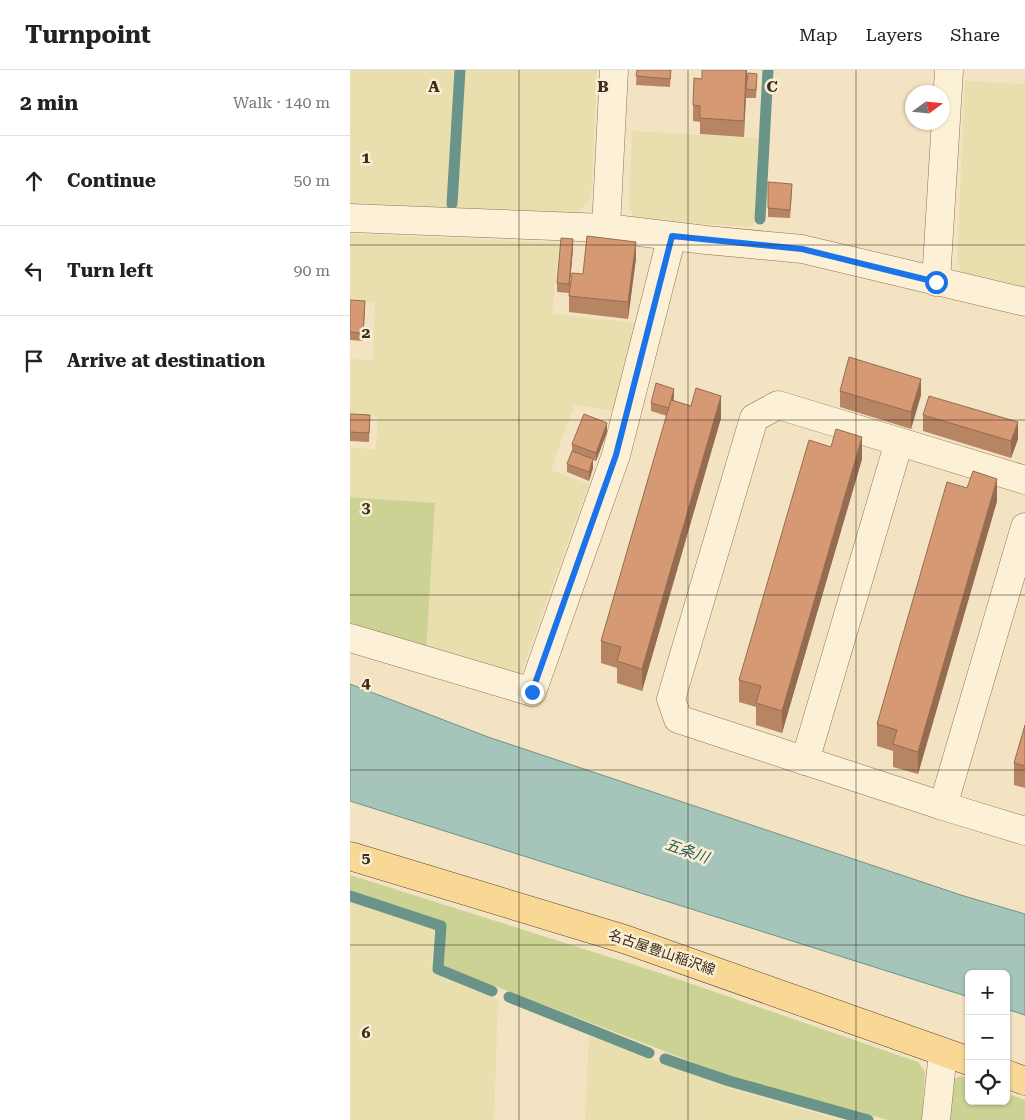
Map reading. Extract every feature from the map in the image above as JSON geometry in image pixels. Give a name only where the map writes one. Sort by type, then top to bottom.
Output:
[{"type":"main road","name":"名古屋豊山稲沢線","points":[[350,856],[624,939],[966,1060]]},
{"type":"main road","points":[[1010,1075],[1025,1081]]},
{"type":"street","points":[[606,228],[614,70]]},
{"type":"street","points":[[936,282],[949,70]]},
{"type":"street","points":[[350,218],[606,228],[802,249],[1025,302]]},
{"type":"street","points":[[350,638],[532,692],[616,455],[672,236]]},
{"type":"street","points":[[1025,480],[778,405],[754,418],[671,699],[678,719],[1025,831]]},
{"type":"street","points":[[805,761],[899,442]]},
{"type":"street","points":[[943,806],[1025,526]]},
{"type":"street","points":[[936,1120],[943,1052]]},
{"type":"shaded area","points":[[350,70],[455,70],[448,208],[350,203]]},
{"type":"shaded area","points":[[465,70],[597,70],[591,200],[576,214],[456,208]]},
{"type":"shaded area","points":[[965,81],[1025,84],[1025,287],[962,273],[957,260]]},
{"type":"shaded area","points":[[632,131],[758,138],[754,227],[636,220],[629,207]]},
{"type":"shaded area","points":[[350,234],[559,243],[552,314],[637,323],[616,411],[574,405],[551,470],[589,484],[518,681],[426,653],[435,503],[350,497],[350,448],[376,449],[378,416],[350,414],[350,359],[373,360],[375,302],[350,300]]},
{"type":"shaded area","points":[[350,902],[435,928],[431,970],[498,1000],[494,1120],[350,1120]]},
{"type":"shaded area","points":[[589,1035],[728,1088],[840,1120],[585,1120]]},
{"type":"green space","points":[[350,497],[435,503],[426,653],[350,629]]},
{"type":"green space","points":[[350,875],[660,973],[918,1062],[925,1072],[922,1120],[888,1120],[729,1076],[443,966],[445,923],[350,891]]},
{"type":"green space","points":[[961,1076],[965,1078],[965,1105],[1010,1105],[1010,1094],[1025,1100],[1025,1120],[943,1120],[947,1082]]},
{"type":"water","name":"五条川","points":[[350,684],[488,737],[964,896],[1025,914],[1025,1015],[1010,1010],[1010,970],[965,970],[965,996],[350,801]]},
{"type":"building","points":[[637,70],[671,70],[670,79],[636,76]]},
{"type":"building","points":[[702,70],[746,70],[744,121],[700,118],[700,106],[693,105],[694,78],[702,79]]},
{"type":"building","points":[[748,73],[757,74],[756,90],[746,89]]},
{"type":"building","points":[[768,182],[792,184],[790,210],[768,208]]},
{"type":"building","points":[[587,236],[636,242],[628,302],[569,296],[572,273],[583,274]]},
{"type":"building","points":[[561,238],[573,239],[569,284],[557,283]]},
{"type":"building","points":[[350,300],[365,301],[363,333],[350,332]]},
{"type":"building","points":[[849,357],[921,379],[911,412],[840,391]]},
{"type":"building","points":[[656,383],[674,389],[669,408],[651,403]]},
{"type":"building","points":[[696,388],[721,396],[642,669],[617,661],[621,647],[601,641],[671,400],[691,406]]},
{"type":"building","points":[[929,396],[1018,422],[1011,441],[923,415]]},
{"type":"building","points":[[350,414],[370,415],[369,433],[350,432]]},
{"type":"building","points":[[584,414],[607,423],[596,453],[572,444]]},
{"type":"building","points":[[836,429],[862,437],[782,711],[756,703],[761,686],[739,680],[809,440],[831,447]]},
{"type":"building","points":[[572,451],[593,459],[589,472],[567,464]]},
{"type":"building","points":[[973,471],[997,479],[918,752],[893,744],[897,730],[877,724],[947,482],[967,488]]},
{"type":"building","points":[[1025,725],[1025,766],[1014,763]]},
{"type":"waterway","points":[[452,204],[460,70]]},
{"type":"waterway","points":[[760,219],[768,70]]},
{"type":"waterway","points":[[350,896],[441,926],[438,969],[492,991]]},
{"type":"waterway","points":[[509,997],[649,1053]]},
{"type":"waterway","points":[[665,1059],[729,1081],[868,1120]]},
{"type":"route","points":[[532,692],[616,455],[672,236],[802,249],[936,282]]}]
